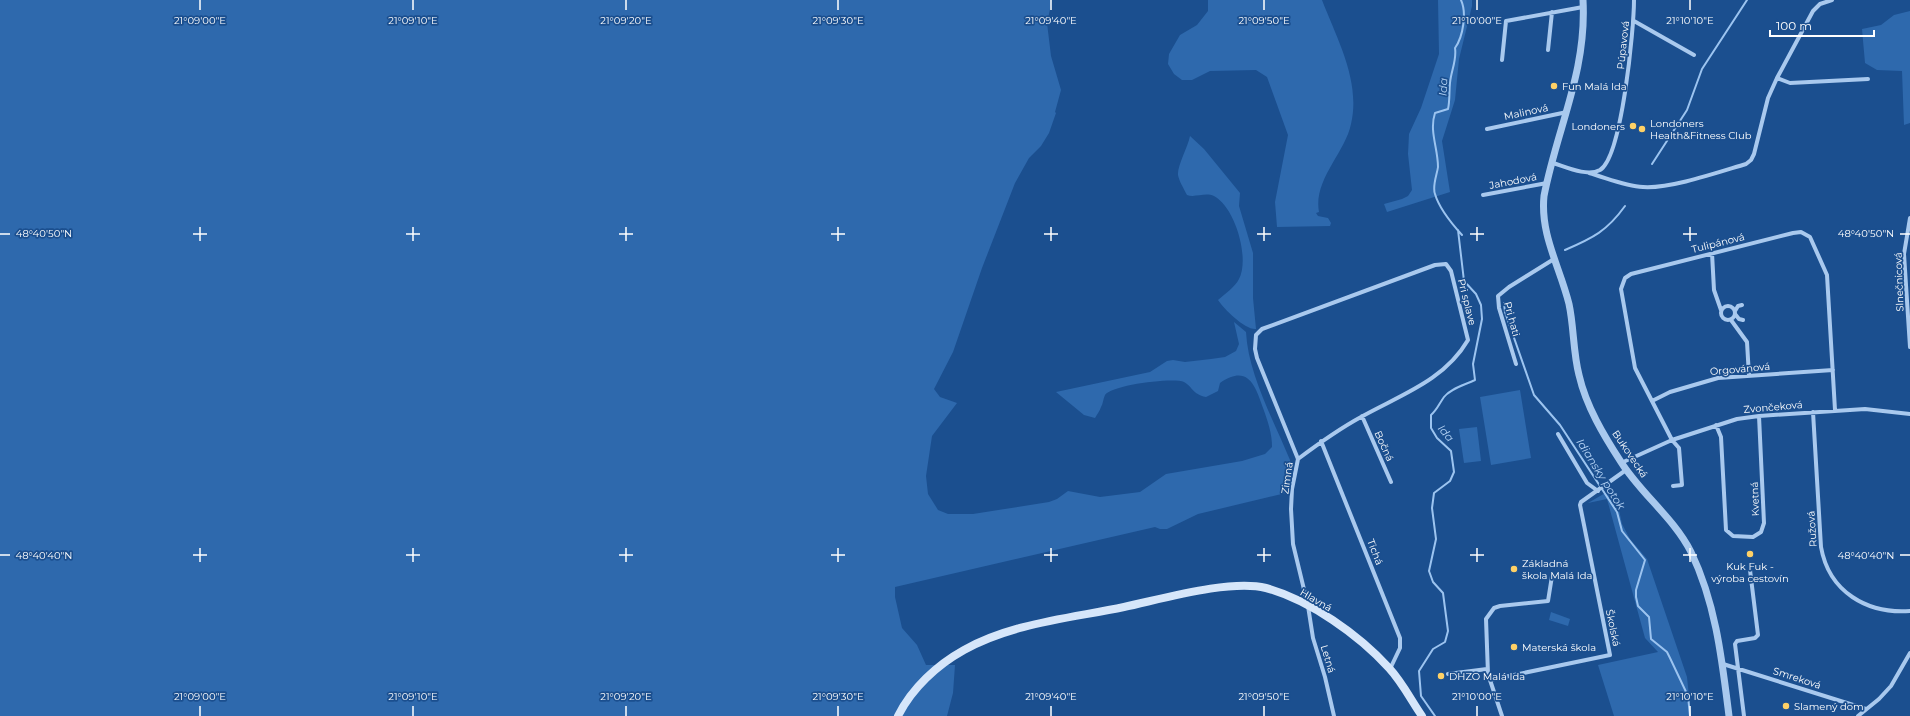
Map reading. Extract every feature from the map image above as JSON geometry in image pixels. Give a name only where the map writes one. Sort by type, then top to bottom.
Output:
[{"type":"main road","name":"Hlavná","points":[[898,716],[905,703],[934,670],[964,650],[984,640],[1015,630],[1160,600],[1231,586],[1246,586],[1261,587],[1277,592],[1308,606],[1355,637],[1390,669],[1422,716]]},
{"type":"street","name":"Púpavová","points":[[1589,173],[1601,170],[1608,160],[1625,94],[1631,60],[1634,0]]},
{"type":"street","points":[[1553,163],[1620,182],[1644,187],[1673,184],[1748,162],[1754,154],[1760,124],[1769,95],[1777,78],[1813,11],[1820,4],[1832,0]]},
{"type":"street","points":[[1502,60],[1506,21],[1583,4]]},
{"type":"street","name":"Bukovecká","points":[[1583,4],[1582,51],[1578,75],[1546,186],[1543,205],[1545,228],[1571,315],[1577,365],[1581,384],[1592,411],[1621,463],[1676,528],[1691,552],[1710,600],[1723,664],[1730,716]]},
{"type":"street","points":[[1548,50],[1552,12]]},
{"type":"street","points":[[1634,21],[1694,55]]},
{"type":"street","points":[[1777,78],[1790,83],[1868,79]]},
{"type":"street","name":"Malinová","points":[[1487,129],[1567,112]]},
{"type":"street","name":"Jahodová","points":[[1482,195],[1546,186]]},
{"type":"street","name":"Slnečnicová","points":[[1910,218],[1904,254],[1910,347]]},
{"type":"street","name":"Tulipánová","points":[[1672,440],[1652,401],[1640,382],[1635,368],[1622,298],[1621,289],[1623,281],[1632,274],[1798,232],[1804,233],[1810,237],[1824,266],[1829,286],[1835,410]]},
{"type":"street","points":[[1712,253],[1714,290],[1721,310],[1722,318],[1726,321],[1731,320]]},
{"type":"street","name":"Pri hati","points":[[1516,364],[1499,308],[1498,296],[1509,287],[1554,259]]},
{"type":"street","name":"Pri splave","points":[[1256,335],[1262,330],[1435,265],[1446,264],[1451,271],[1468,340],[1451,363],[1436,376],[1362,416],[1322,441],[1298,459]]},
{"type":"street","points":[[1731,320],[1738,306],[1742,305]]},
{"type":"street","points":[[1721,310],[1729,306],[1738,318],[1743,320]]},
{"type":"street","points":[[1731,320],[1747,342],[1749,376]]},
{"type":"street","name":"Zimná","points":[[1256,335],[1255,349],[1257,358],[1298,459],[1292,489],[1292,532],[1297,563],[1308,606]]},
{"type":"street","name":"Orgovánová","points":[[1652,401],[1670,392],[1706,380],[1833,370]]},
{"type":"street","name":"Zvončeková","points":[[1621,463],[1672,440],[1737,419],[1835,410],[1865,409],[1910,414]]},
{"type":"street","name":"Ružová","points":[[1813,412],[1821,547],[1825,563],[1839,584],[1860,602],[1883,610],[1910,610]]},
{"type":"street","name":"Bočná","points":[[1362,416],[1391,482]]},
{"type":"street","name":"Kvetná","points":[[1716,425],[1721,437],[1726,530],[1734,536],[1754,537],[1761,532],[1764,523],[1759,416]]},
{"type":"street","points":[[1558,434],[1587,483],[1598,491]]},
{"type":"street","points":[[1672,440],[1680,451],[1682,485],[1673,486]]},
{"type":"street","name":"Tichá","points":[[1322,441],[1400,638],[1400,648],[1390,669]]},
{"type":"street","name":"Školská","points":[[1490,680],[1610,656],[1580,507],[1581,502],[1626,470]]},
{"type":"street","points":[[1744,716],[1736,642],[1755,638],[1758,635],[1750,570]]},
{"type":"street","points":[[1502,716],[1487,669],[1486,619],[1490,613],[1500,606],[1548,601],[1552,576]]},
{"type":"street","name":"Letná","points":[[1308,606],[1313,638],[1334,716]]},
{"type":"street","points":[[1858,716],[1879,699],[1891,686],[1910,653]]},
{"type":"street","name":"Smreková","points":[[1723,664],[1866,709]]},
{"type":"street","points":[[1448,674],[1487,669]]},
{"type":"shaded area","points":[[0,0],[1052,0],[1047,23],[1051,56],[1061,90],[1056,113],[1049,133],[1041,146],[1029,158],[1015,183],[982,268],[953,352],[934,389],[940,397],[957,403],[932,436],[926,476],[928,494],[938,510],[948,514],[973,514],[1049,502],[1057,499],[1068,491],[1100,497],[1140,492],[1166,474],[1242,461],[1265,454],[1272,447],[1265,413],[1257,392],[1249,380],[1244,376],[1230,378],[1220,383],[1218,391],[1206,397],[1195,392],[1184,382],[1178,381],[1156,381],[1118,388],[1105,395],[1101,408],[1095,418],[1084,415],[1056,392],[1150,372],[1167,361],[1173,360],[1185,362],[1225,357],[1236,351],[1239,344],[1234,322],[1246,332],[1251,364],[1263,397],[1290,460],[1291,471],[1286,493],[1198,514],[1167,529],[1155,527],[895,587],[895,597],[902,628],[917,645],[926,665],[955,665],[953,693],[947,716],[0,716]]},
{"type":"shaded area","points":[[1208,0],[1322,0],[1346,60],[1353,92],[1353,108],[1348,135],[1330,167],[1318,200],[1319,212],[1316,213],[1318,216],[1328,218],[1331,223],[1330,226],[1277,227],[1275,202],[1288,135],[1267,77],[1256,70],[1210,71],[1192,80],[1182,80],[1174,74],[1168,64],[1169,54],[1180,35],[1197,25],[1208,11]]},
{"type":"shaded area","points":[[1438,0],[1472,0],[1472,6],[1459,59],[1455,100],[1442,141],[1450,192],[1387,212],[1384,204],[1408,196],[1412,190],[1408,154],[1409,134],[1421,108],[1439,54]]},
{"type":"shaded area","points":[[1910,11],[1910,123],[1904,125],[1902,71],[1877,70],[1865,63],[1862,29],[1881,25],[1894,15]]},
{"type":"shaded area","points":[[1190,136],[1204,149],[1240,193],[1239,206],[1253,253],[1253,298],[1256,329],[1241,323],[1218,300],[1232,288],[1239,279],[1243,259],[1241,246],[1234,222],[1222,202],[1211,195],[1187,195],[1180,182],[1178,171]]},
{"type":"shaded area","points":[[1520,390],[1531,458],[1491,465],[1480,397]]},
{"type":"shaded area","points":[[1477,427],[1481,461],[1464,463],[1459,429]]},
{"type":"shaded area","points":[[1607,492],[1619,510],[1622,524],[1630,539],[1647,559],[1687,677],[1691,716],[1614,716],[1598,665],[1658,652],[1645,638],[1607,499],[1588,503]]},
{"type":"shaded area","points":[[1551,612],[1570,619],[1568,626],[1549,620]]},
{"type":"waterway","name":"Ida","points":[[1461,0],[1464,18],[1460,38],[1455,48],[1448,109],[1435,113],[1433,120],[1433,133],[1438,160],[1434,191],[1443,210],[1462,235]]},
{"type":"waterway","name":"Idiansky potok","points":[[1652,164],[1687,110],[1702,69],[1747,0]]},
{"type":"waterway","name":"Idiansky potok","points":[[1565,250],[1584,242],[1599,233],[1612,222],[1625,206]]},
{"type":"waterway","name":"Ida","points":[[1435,716],[1421,696],[1419,671],[1433,649],[1445,642],[1448,631],[1443,593],[1433,582],[1429,571],[1436,539],[1432,508],[1434,493],[1450,481],[1454,472],[1451,451],[1437,438],[1431,428],[1431,415],[1447,394],[1454,389],[1475,380],[1473,364],[1482,319],[1481,305],[1476,294],[1464,281],[1458,230]]},
{"type":"waterway","name":"Idiansky potok","points":[[1504,303],[1505,312],[1534,395],[1560,425],[1617,512],[1622,531],[1645,560],[1636,590],[1638,606],[1649,617],[1651,639],[1667,652],[1688,696],[1690,716]]},
{"type":"place","name":"Fun Malá Ida","points":[[1554,86]]},
{"type":"place","name":"Londoners","points":[[1633,126]]},
{"type":"place","name":"Londoners Health&Fitness Club","points":[[1642,129]]},
{"type":"place","name":"Kuk Fuk - výroba cestovín","points":[[1750,554]]},
{"type":"place","name":"Základná škola Malá Ida","points":[[1514,569]]},
{"type":"place","name":"Materská škola","points":[[1514,647]]},
{"type":"place","name":"DHZO Malá Ida","points":[[1441,676]]},
{"type":"place","name":"Slamený dom","points":[[1786,706]]}]
